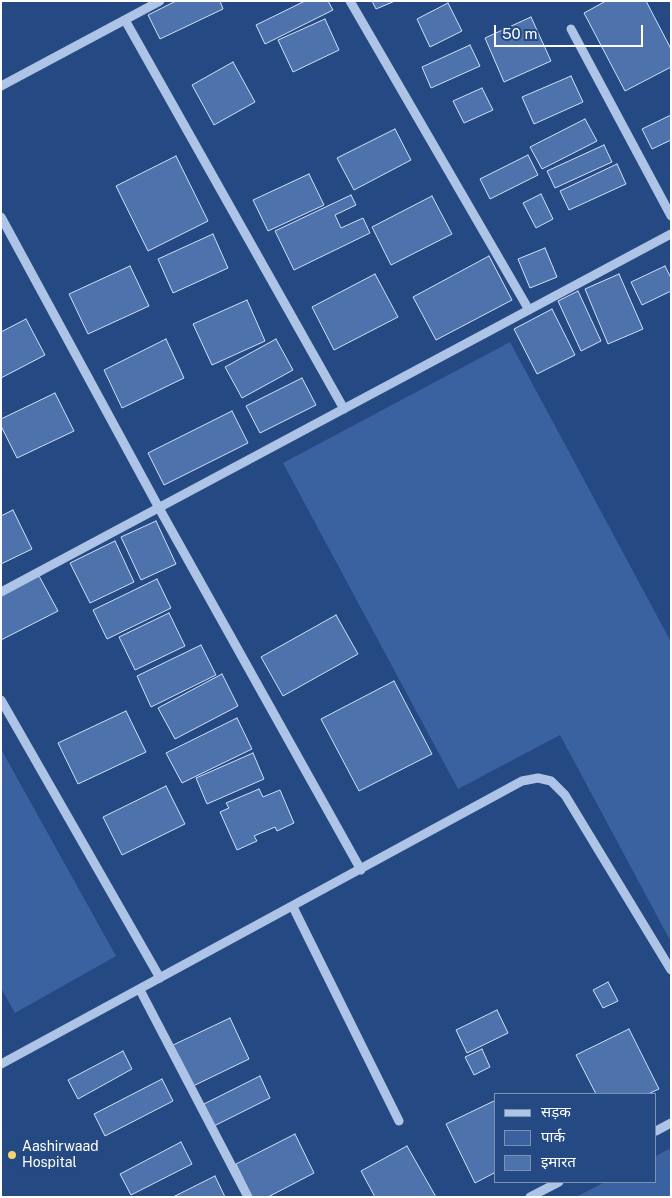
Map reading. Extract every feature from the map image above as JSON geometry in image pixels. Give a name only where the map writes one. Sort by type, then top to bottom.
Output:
[{"type":"street","points":[[1,86],[160,1]]},
{"type":"street","points":[[350,1],[530,310]]},
{"type":"street","points":[[125,20],[344,409]]},
{"type":"street","points":[[571,29],[671,216]]},
{"type":"street","points":[[1,217],[159,508],[361,870]]},
{"type":"street","points":[[1,592],[671,234]]},
{"type":"street","points":[[1,700],[160,978]]},
{"type":"street","points":[[1,1064],[522,781],[538,778],[551,781],[565,795],[671,970]]},
{"type":"street","points":[[293,907],[399,1121]]},
{"type":"street","points":[[140,990],[248,1197]]},
{"type":"street","points":[[657,1130],[671,1123]]},
{"type":"street","points":[[530,1197],[557,1183]]},
{"type":"green space","points":[[510,342],[671,642],[671,942],[560,735],[458,789],[283,463]]},
{"type":"green space","points":[[1,749],[116,956],[15,1013],[1,988]]},
{"type":"green space","points":[[671,1148],[671,1197],[576,1197],[603,1183],[657,1183],[657,1155]]},
{"type":"building","points":[[176,1],[220,1],[223,9],[160,39],[148,15]]},
{"type":"building","points":[[305,1],[328,1],[333,10],[265,44],[256,25]]},
{"type":"building","points":[[372,1],[395,1],[376,9]]},
{"type":"building","points":[[606,1],[646,1],[671,49],[671,67],[625,91],[584,13]]},
{"type":"building","points":[[448,3],[462,31],[430,47],[417,19]]},
{"type":"building","points":[[531,17],[551,61],[504,82],[485,38]]},
{"type":"building","points":[[325,19],[339,50],[293,72],[278,40]]},
{"type":"building","points":[[470,45],[480,66],[431,88],[422,67]]},
{"type":"building","points":[[233,62],[255,102],[214,125],[192,85]]},
{"type":"building","points":[[571,76],[583,102],[534,124],[522,97]]},
{"type":"building","points":[[482,88],[493,110],[464,123],[453,101]]},
{"type":"building","points":[[671,115],[671,140],[652,149],[642,129]]},
{"type":"building","points":[[585,119],[597,141],[542,169],[530,147]]},
{"type":"building","points":[[395,129],[411,160],[354,190],[337,158]]},
{"type":"building","points":[[604,145],[612,162],[555,188],[547,171]]},
{"type":"building","points":[[528,155],[538,175],[490,199],[480,179]]},
{"type":"building","points":[[176,156],[208,221],[148,251],[116,186]]},
{"type":"building","points":[[617,164],[626,184],[569,210],[560,191]]},
{"type":"building","points":[[309,174],[324,205],[268,231],[253,200]]},
{"type":"building","points":[[541,194],[553,219],[536,228],[523,203]]},
{"type":"building","points":[[351,195],[356,205],[335,215],[341,228],[363,218],[370,233],[294,270],[275,231]]},
{"type":"building","points":[[432,196],[452,234],[391,265],[372,227]]},
{"type":"building","points":[[213,234],[228,268],[173,293],[158,259]]},
{"type":"building","points":[[545,248],[557,277],[530,288],[518,259]]},
{"type":"building","points":[[489,256],[512,300],[436,340],[413,297]]},
{"type":"building","points":[[130,266],[149,306],[88,334],[69,294]]},
{"type":"building","points":[[665,266],[671,278],[671,291],[642,305],[631,282]]},
{"type":"building","points":[[375,274],[398,317],[334,350],[312,307]]},
{"type":"building","points":[[619,274],[643,329],[608,344],[585,289]]},
{"type":"building","points":[[578,291],[601,341],[581,351],[558,301]]},
{"type":"building","points":[[247,300],[265,341],[212,365],[193,324]]},
{"type":"building","points":[[552,309],[575,355],[537,374],[514,329]]},
{"type":"building","points":[[26,319],[45,355],[1,378],[1,332]]},
{"type":"building","points":[[166,339],[184,378],[122,408],[104,370]]},
{"type":"building","points":[[276,339],[293,370],[242,398],[225,367]]},
{"type":"building","points":[[302,378],[316,405],[260,433],[246,406]]},
{"type":"building","points":[[55,393],[74,431],[17,458],[1,426],[1,419]]},
{"type":"building","points":[[232,411],[248,443],[164,485],[148,453]]},
{"type":"building","points":[[13,510],[32,549],[1,564],[1,516]]},
{"type":"building","points":[[156,521],[176,564],[141,580],[121,537]]},
{"type":"building","points":[[115,541],[134,582],[90,603],[70,563]]},
{"type":"building","points":[[39,576],[58,611],[1,640],[1,595]]},
{"type":"building","points":[[157,579],[171,608],[107,639],[93,610]]},
{"type":"building","points":[[169,613],[185,646],[135,670],[119,637]]},
{"type":"building","points":[[336,615],[358,654],[283,696],[261,657]]},
{"type":"building","points":[[201,645],[216,675],[151,707],[137,676]]},
{"type":"building","points":[[222,674],[238,706],[175,739],[158,708]]},
{"type":"building","points":[[394,681],[432,754],[359,791],[321,719]]},
{"type":"building","points":[[126,711],[146,752],[78,784],[58,743]]},
{"type":"building","points":[[237,718],[252,749],[182,783],[166,753]]},
{"type":"building","points":[[253,753],[264,779],[207,804],[196,778]]},
{"type":"building","points":[[166,786],[185,824],[122,855],[103,817]]},
{"type":"building","points":[[259,789],[263,797],[280,790],[294,823],[277,831],[275,827],[254,836],[257,841],[237,850],[220,812],[229,808],[226,803]]},
{"type":"building","points":[[608,982],[618,1001],[603,1008],[593,990]]},
{"type":"building","points":[[497,1010],[508,1033],[467,1053],[456,1030]]},
{"type":"building","points":[[230,1018],[249,1059],[191,1087],[171,1046]]},
{"type":"building","points":[[629,1029],[659,1089],[650,1093],[595,1093],[576,1055]]},
{"type":"building","points":[[482,1049],[490,1067],[474,1075],[465,1057]]},
{"type":"building","points":[[123,1051],[132,1069],[78,1099],[68,1080]]},
{"type":"building","points":[[260,1076],[270,1098],[214,1126],[204,1104]]},
{"type":"building","points":[[162,1079],[173,1101],[105,1136],[94,1114]]},
{"type":"building","points":[[494,1101],[494,1173],[475,1183],[446,1124]]},
{"type":"building","points":[[295,1134],[314,1173],[268,1197],[252,1197],[236,1164]]},
{"type":"building","points":[[181,1142],[192,1164],[131,1195],[120,1174]]},
{"type":"building","points":[[407,1146],[436,1197],[375,1197],[361,1171]]},
{"type":"building","points":[[215,1176],[225,1197],[173,1197]]},
{"type":"place","name":"Aashirwaad Hospital","points":[[12,1155]]}]
